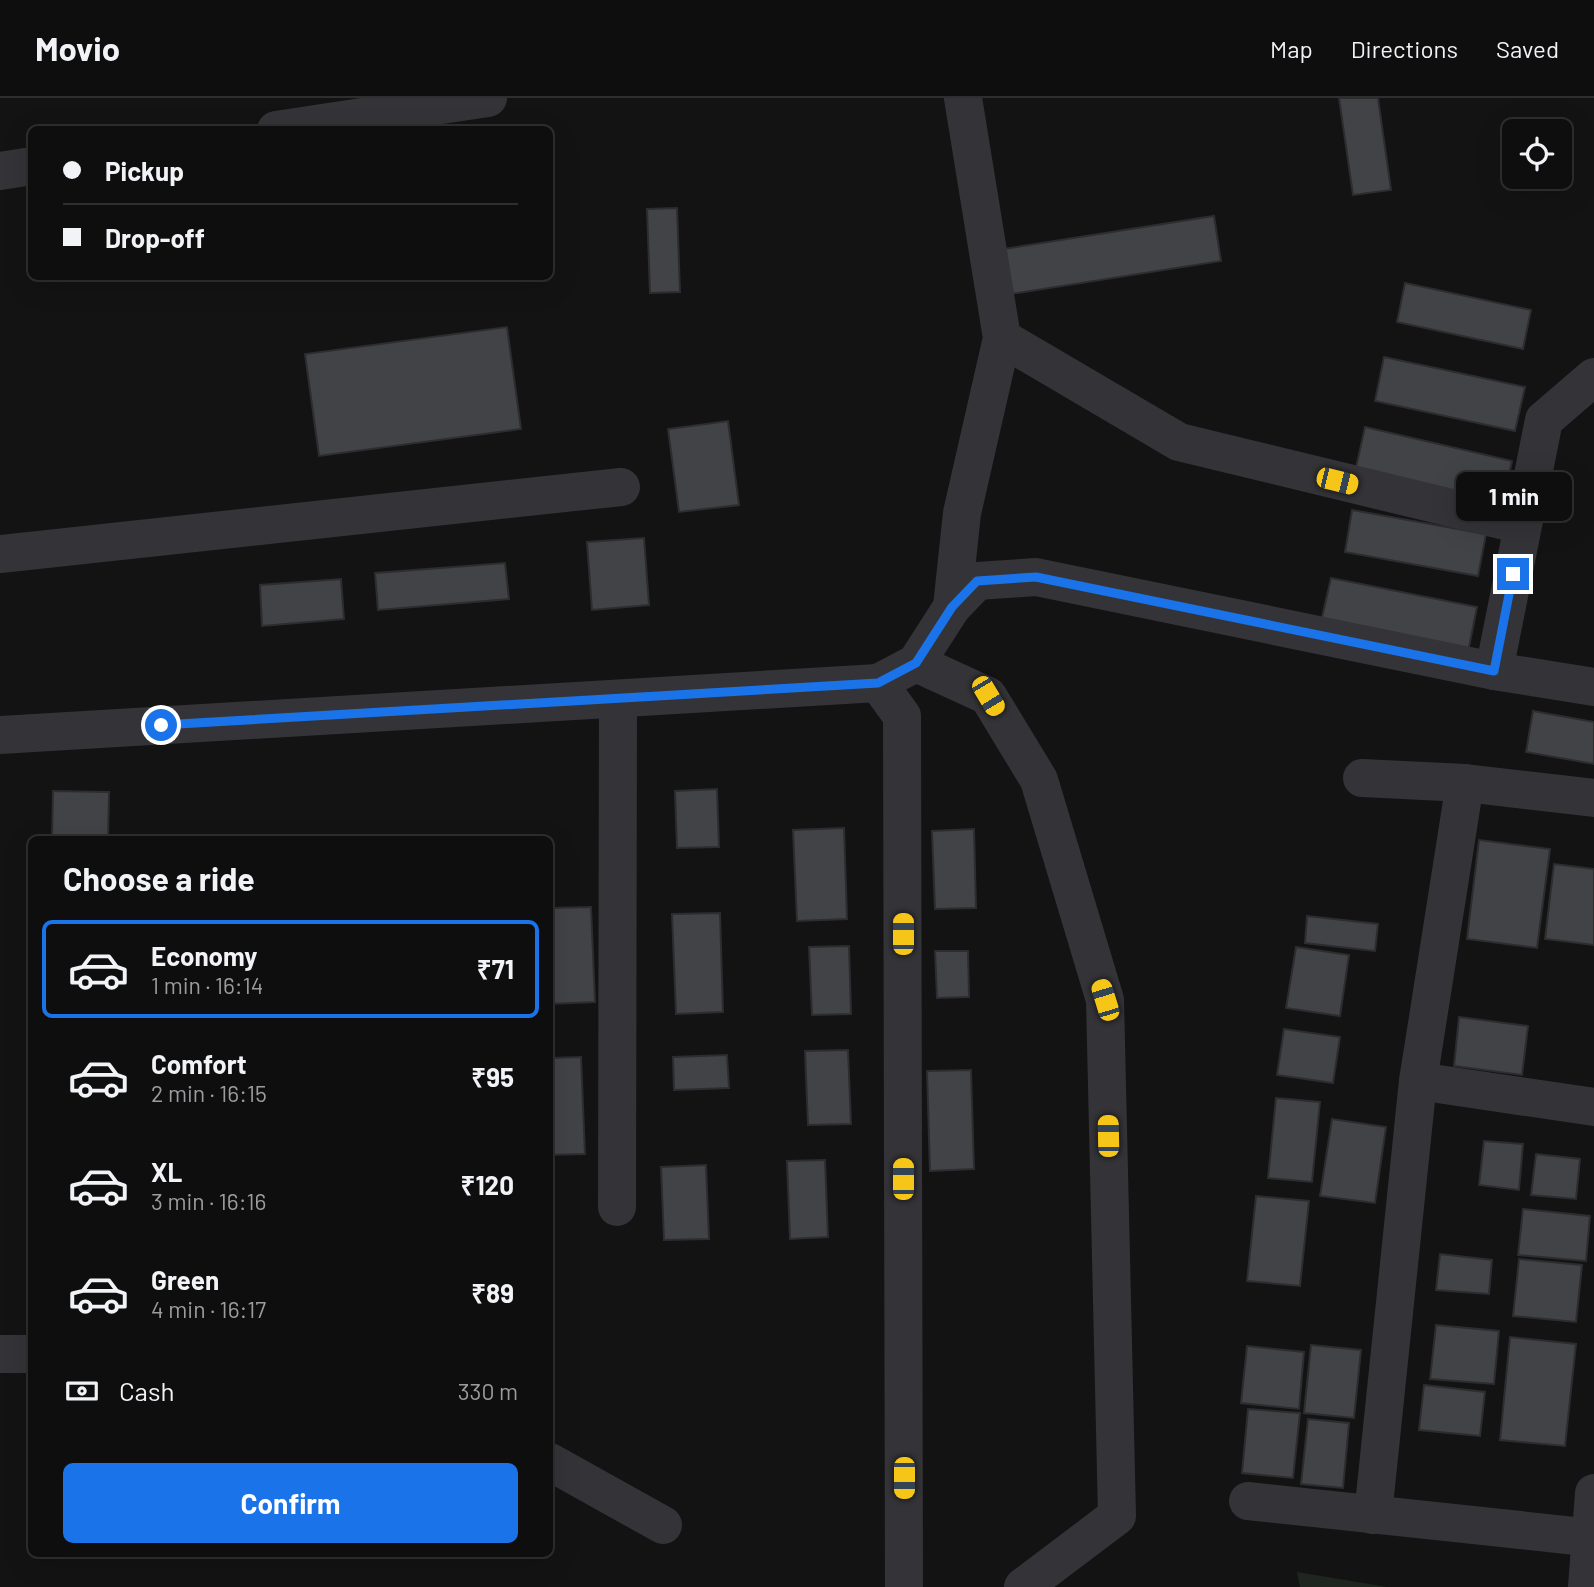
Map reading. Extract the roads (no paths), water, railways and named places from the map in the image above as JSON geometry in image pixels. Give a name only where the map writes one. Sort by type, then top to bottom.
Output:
[{"type":"street","points":[[302,126],[488,98]]},
{"type":"street","points":[[952,607],[962,513],[1002,338],[963,98]]},
{"type":"street","points":[[0,170],[28,166]]},
{"type":"street","points":[[1002,338],[1179,442],[1522,525]]},
{"type":"street","points":[[1494,671],[1544,420],[1594,377]]},
{"type":"street","points":[[0,554],[621,487]]},
{"type":"street","points":[[0,734],[878,683],[916,663],[952,607],[977,581],[1036,577],[1494,671],[1594,687]]},
{"type":"street","points":[[916,663],[988,696],[1040,780],[1105,1000],[1118,1516],[1023,1587]]},
{"type":"street","points":[[878,683],[902,716],[904,1587]]},
{"type":"street","points":[[617,1207],[618,699]]},
{"type":"street","points":[[1362,778],[1465,783],[1594,798]]},
{"type":"street","points":[[1373,1515],[1418,1081],[1465,783]]},
{"type":"street","points":[[1418,1081],[1594,1107]]},
{"type":"street","points":[[0,1354],[28,1354]]},
{"type":"street","points":[[553,1464],[663,1525]]},
{"type":"street","points":[[1587,1587],[1594,1493]]},
{"type":"street","points":[[1248,1501],[1592,1538]]}]
